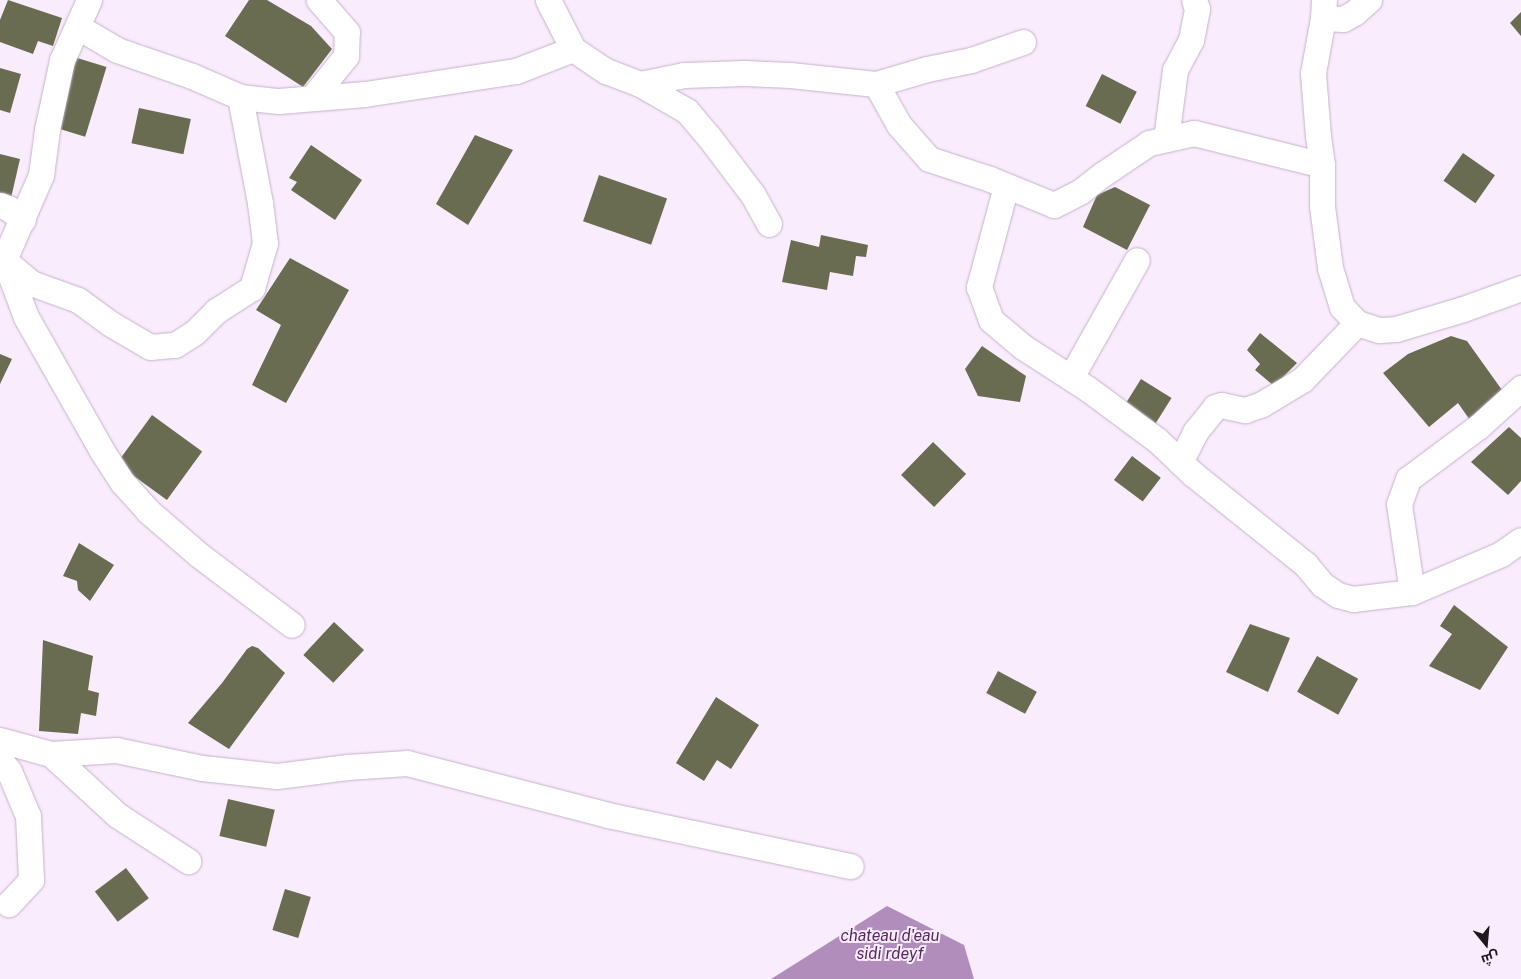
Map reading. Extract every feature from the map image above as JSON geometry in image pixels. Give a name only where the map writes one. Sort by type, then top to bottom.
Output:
[{"type":"street","points":[[89,0],[62,60],[47,130],[41,175],[2,265],[26,317],[123,483],[148,511],[199,555],[292,625]]},
{"type":"street","points":[[313,96],[346,56],[347,32],[319,0]]},
{"type":"street","points":[[548,0],[573,49],[606,71],[640,84],[687,111],[710,137],[753,195],[769,224]]},
{"type":"street","points":[[1166,139],[1175,70],[1191,40],[1198,9],[1194,0]]},
{"type":"street","points":[[1369,0],[1354,13],[1343,19],[1324,9],[1313,73],[1322,165],[1322,206],[1330,268],[1342,307],[1358,323],[1379,330],[1396,329],[1463,309],[1521,288]]},
{"type":"street","points":[[78,27],[117,50],[192,76],[240,96],[279,101],[313,96],[365,94],[516,71],[573,49]]},
{"type":"street","points":[[640,84],[684,75],[744,73],[790,75],[876,84],[927,69],[971,60],[1023,42]]},
{"type":"street","points":[[876,84],[899,125],[929,159],[1054,205],[1081,192],[1103,174],[1149,143],[1194,134],[1322,165]]},
{"type":"street","points":[[2,265],[31,283],[78,300],[111,324],[150,346],[175,345],[195,332],[216,311],[252,288],[265,243],[260,204],[240,96]]},
{"type":"street","points":[[1006,186],[979,287],[991,320],[1024,346],[1071,377],[1157,440],[1180,462],[1306,564],[1323,585],[1338,596],[1353,599],[1412,592],[1501,554],[1521,540]]},
{"type":"street","points":[[0,205],[8,208],[23,220]]},
{"type":"street","points":[[1071,377],[1137,260]]},
{"type":"street","points":[[1180,462],[1195,432],[1216,407],[1221,405],[1245,410],[1262,404],[1302,380],[1358,323]]},
{"type":"street","points":[[1412,592],[1400,504],[1408,479],[1479,426],[1521,388]]},
{"type":"street","points":[[0,740],[50,754],[116,750],[202,768],[277,776],[347,766],[407,762],[608,815],[851,866]]},
{"type":"street","points":[[50,754],[117,815],[188,861]]},
{"type":"street","points":[[0,760],[9,772],[28,816],[31,880],[9,904]]},
{"type":"water","name":"chateau d'eau sidi rdeyf","points":[[887,906],[964,945],[974,979],[771,979]]},
{"type":"building","points":[[8,0],[62,18],[53,46],[38,41],[33,54],[0,42],[0,20]]},
{"type":"building","points":[[249,0],[267,0],[311,26],[332,49],[303,87],[225,36]]},
{"type":"building","points":[[1521,12],[1521,36],[1510,23]]},
{"type":"building","points":[[74,57],[107,67],[85,137],[53,127]]},
{"type":"building","points":[[0,68],[21,74],[10,113],[0,110]]},
{"type":"building","points":[[1102,74],[1137,92],[1120,124],[1086,106]]},
{"type":"building","points":[[139,108],[191,119],[183,154],[132,143]]},
{"type":"building","points":[[475,135],[513,150],[468,225],[436,204]]},
{"type":"building","points":[[311,145],[362,180],[335,220],[291,190],[297,182],[289,178]]},
{"type":"building","points":[[1463,153],[1495,175],[1475,203],[1443,181]]},
{"type":"building","points":[[0,154],[20,159],[11,198],[0,195]]},
{"type":"building","points":[[599,175],[667,198],[651,245],[583,221]]},
{"type":"building","points":[[1115,187],[1150,205],[1127,250],[1083,227],[1097,195]]},
{"type":"building","points":[[821,235],[868,245],[866,257],[856,256],[853,276],[830,272],[827,290],[782,282],[791,240],[819,247]]},
{"type":"building","points":[[290,258],[349,290],[286,403],[252,385],[281,325],[256,310]]},
{"type":"building","points":[[1260,333],[1297,363],[1274,386],[1255,370],[1260,364],[1247,350]]},
{"type":"building","points":[[1451,336],[1467,341],[1507,397],[1472,423],[1458,403],[1429,427],[1383,373],[1408,354]]},
{"type":"building","points":[[982,346],[1026,376],[1020,402],[978,396],[965,369]]},
{"type":"building","points":[[0,354],[12,359],[0,384]]},
{"type":"building","points":[[1141,379],[1172,398],[1152,429],[1122,410]]},
{"type":"building","points":[[152,415],[202,451],[167,500],[117,464]]},
{"type":"building","points":[[1509,427],[1521,438],[1521,481],[1508,495],[1471,462]]},
{"type":"building","points":[[933,442],[966,474],[934,507],[901,475]]},
{"type":"building","points":[[1132,456],[1161,478],[1143,502],[1114,480]]},
{"type":"building","points":[[79,543],[114,565],[90,601],[78,590],[77,581],[63,576]]},
{"type":"building","points":[[1454,605],[1508,647],[1480,690],[1429,666],[1452,634],[1440,626]]},
{"type":"building","points":[[334,622],[364,650],[333,683],[303,655]]},
{"type":"building","points":[[1250,624],[1290,638],[1268,692],[1226,672]]},
{"type":"building","points":[[43,640],[93,656],[88,690],[99,693],[96,716],[81,713],[78,734],[39,731]]},
{"type":"building","points":[[252,646],[258,648],[285,673],[229,749],[188,723],[222,683],[247,649]]},
{"type":"building","points":[[1317,656],[1358,679],[1338,715],[1297,692]]},
{"type":"building","points":[[998,671],[1037,692],[1025,714],[986,693]]},
{"type":"building","points":[[716,697],[759,725],[731,769],[717,760],[704,781],[676,763]]},
{"type":"building","points":[[228,799],[275,810],[266,847],[219,836]]},
{"type":"building","points":[[126,868],[149,898],[118,922],[95,891]]},
{"type":"building","points":[[285,889],[311,897],[298,938],[272,930]]}]
